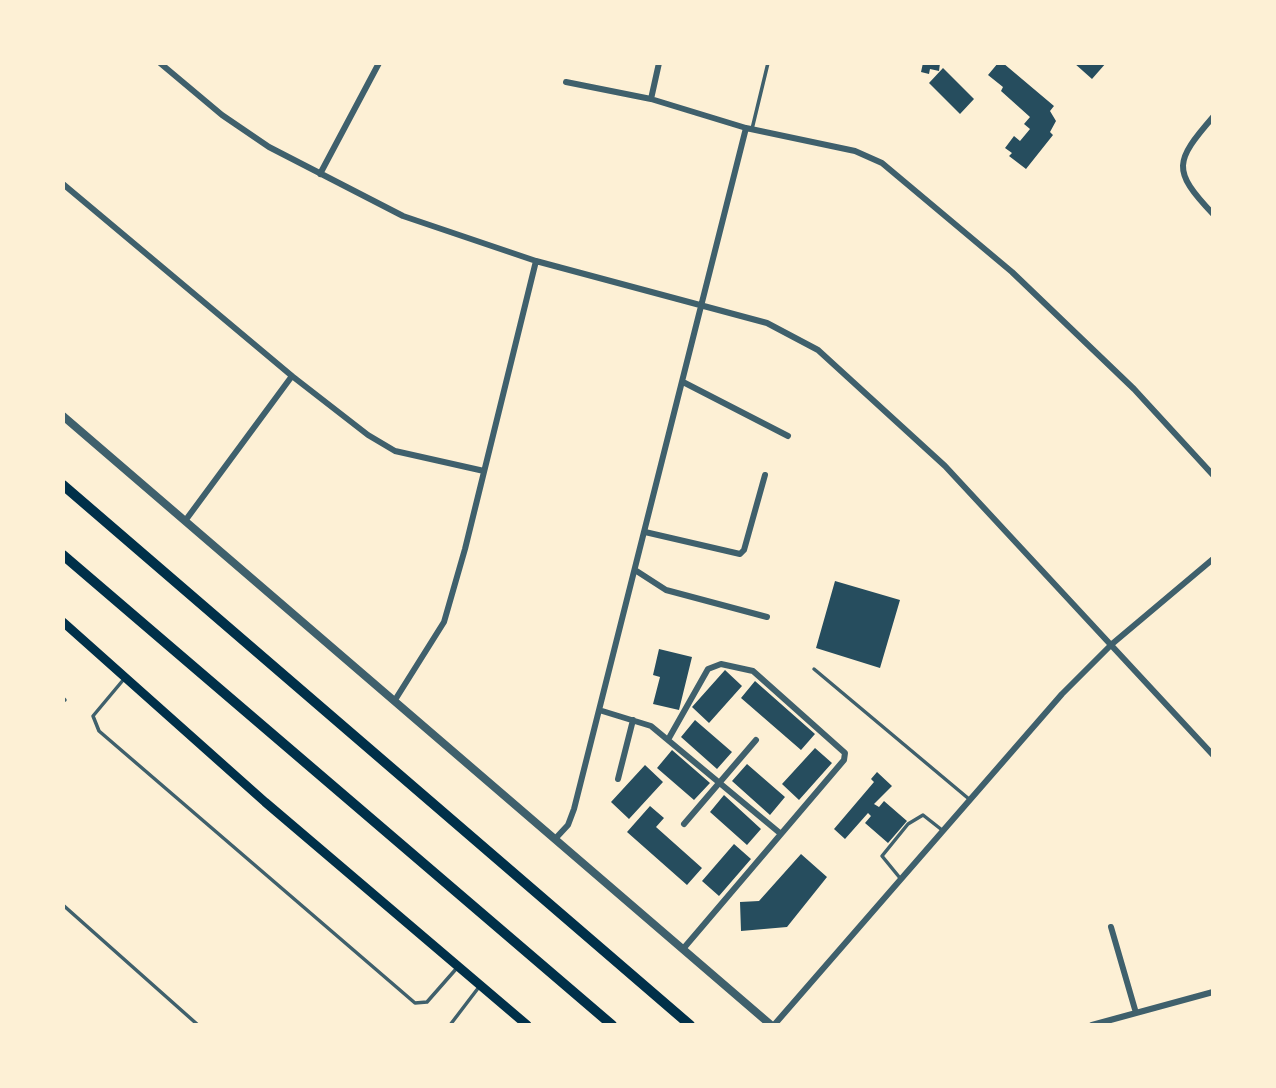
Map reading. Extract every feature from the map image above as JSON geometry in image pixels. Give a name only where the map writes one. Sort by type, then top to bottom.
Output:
[{"type":"highway","points":[[63,485],[690,1025]]},
{"type":"highway","points":[[63,555],[612,1025]]},
{"type":"main road","points":[[64,623],[527,1025]]},
{"type":"street","points":[[160,63],[222,115],[269,147],[403,216],[536,261],[767,323],[798,337],[834,361],[945,466],[1213,755]]},
{"type":"street","points":[[320,174],[379,63]]},
{"type":"street","points":[[651,99],[659,63]]},
{"type":"street","points":[[566,82],[651,99],[749,128],[855,150],[892,170],[1012,272],[1134,389],[1213,475]]},
{"type":"street","points":[[1213,117],[1184,154],[1182,165],[1192,192],[1213,214]]},
{"type":"street","points":[[555,839],[571,818],[749,128]]},
{"type":"street","points":[[63,184],[292,376],[368,435],[395,451],[484,471]]},
{"type":"street","points":[[395,701],[444,622],[536,261]]},
{"type":"street","points":[[185,521],[292,376]]},
{"type":"street","points":[[683,382],[788,436]]},
{"type":"street","points":[[63,416],[772,1025],[1062,694],[1112,644],[1213,559]]},
{"type":"street","points":[[645,533],[740,554],[744,550],[765,475]]},
{"type":"street","points":[[635,570],[666,590],[767,617]]},
{"type":"street","points":[[669,738],[708,669],[721,664],[752,671],[843,749],[845,757],[683,949]]},
{"type":"street","points":[[599,710],[651,726],[669,738],[781,834]]},
{"type":"street","points":[[618,779],[634,720]]},
{"type":"street","points":[[684,824],[756,740]]},
{"type":"street","points":[[1111,927],[1136,1013]]},
{"type":"street","points":[[1092,1025],[1213,992]]},
{"type":"lane","points":[[749,128],[768,63]]},
{"type":"lane","points":[[814,669],[969,799]]},
{"type":"lane","points":[[126,677],[93,716],[99,731],[410,999],[421,1004],[439,990],[458,967]]},
{"type":"lane","points":[[900,878],[882,858],[894,841],[923,815],[942,830]]},
{"type":"lane","points":[[63,905],[198,1025]]},
{"type":"lane","points":[[450,1025],[480,985]]},
{"type":"building","points":[[923,63],[940,63],[939,71],[930,69],[929,74],[921,72]]},
{"type":"building","points":[[998,63],[1003,63],[1054,106],[1050,111],[1056,121],[1050,132],[1053,135],[1026,169],[1009,156],[1012,153],[1005,148],[1014,136],[1020,141],[1030,129],[1024,124],[1030,117],[1001,91],[1003,87],[988,75]]},
{"type":"building","points":[[1074,63],[1106,63],[1092,79]]},
{"type":"building","points":[[943,68],[974,99],[960,114],[929,83]]},
{"type":"building","points":[[835,581],[900,600],[880,668],[816,648]]},
{"type":"building","points":[[659,649],[692,657],[679,710],[653,704],[660,677],[653,675]]},
{"type":"building","points":[[725,670],[742,686],[709,723],[692,707]]},
{"type":"building","points":[[755,681],[815,734],[801,750],[741,698]]},
{"type":"building","points":[[695,720],[732,752],[717,769],[681,737]]},
{"type":"building","points":[[815,748],[832,763],[799,800],[782,784]]},
{"type":"building","points":[[672,750],[710,783],[694,800],[657,768]]},
{"type":"building","points":[[747,764],[785,797],[770,815],[732,781]]},
{"type":"building","points":[[645,765],[663,782],[629,819],[611,802]]},
{"type":"building","points":[[877,772],[892,786],[874,804],[879,807],[884,801],[907,821],[888,843],[865,823],[871,816],[868,813],[845,839],[834,829],[874,782],[871,779]]},
{"type":"building","points":[[724,795],[761,829],[747,845],[710,812]]},
{"type":"building","points":[[650,806],[664,818],[656,827],[702,868],[687,885],[627,832]]},
{"type":"building","points":[[734,844],[751,859],[719,896],[702,881]]},
{"type":"building","points":[[801,854],[827,877],[787,927],[741,931],[740,902],[759,901]]}]
